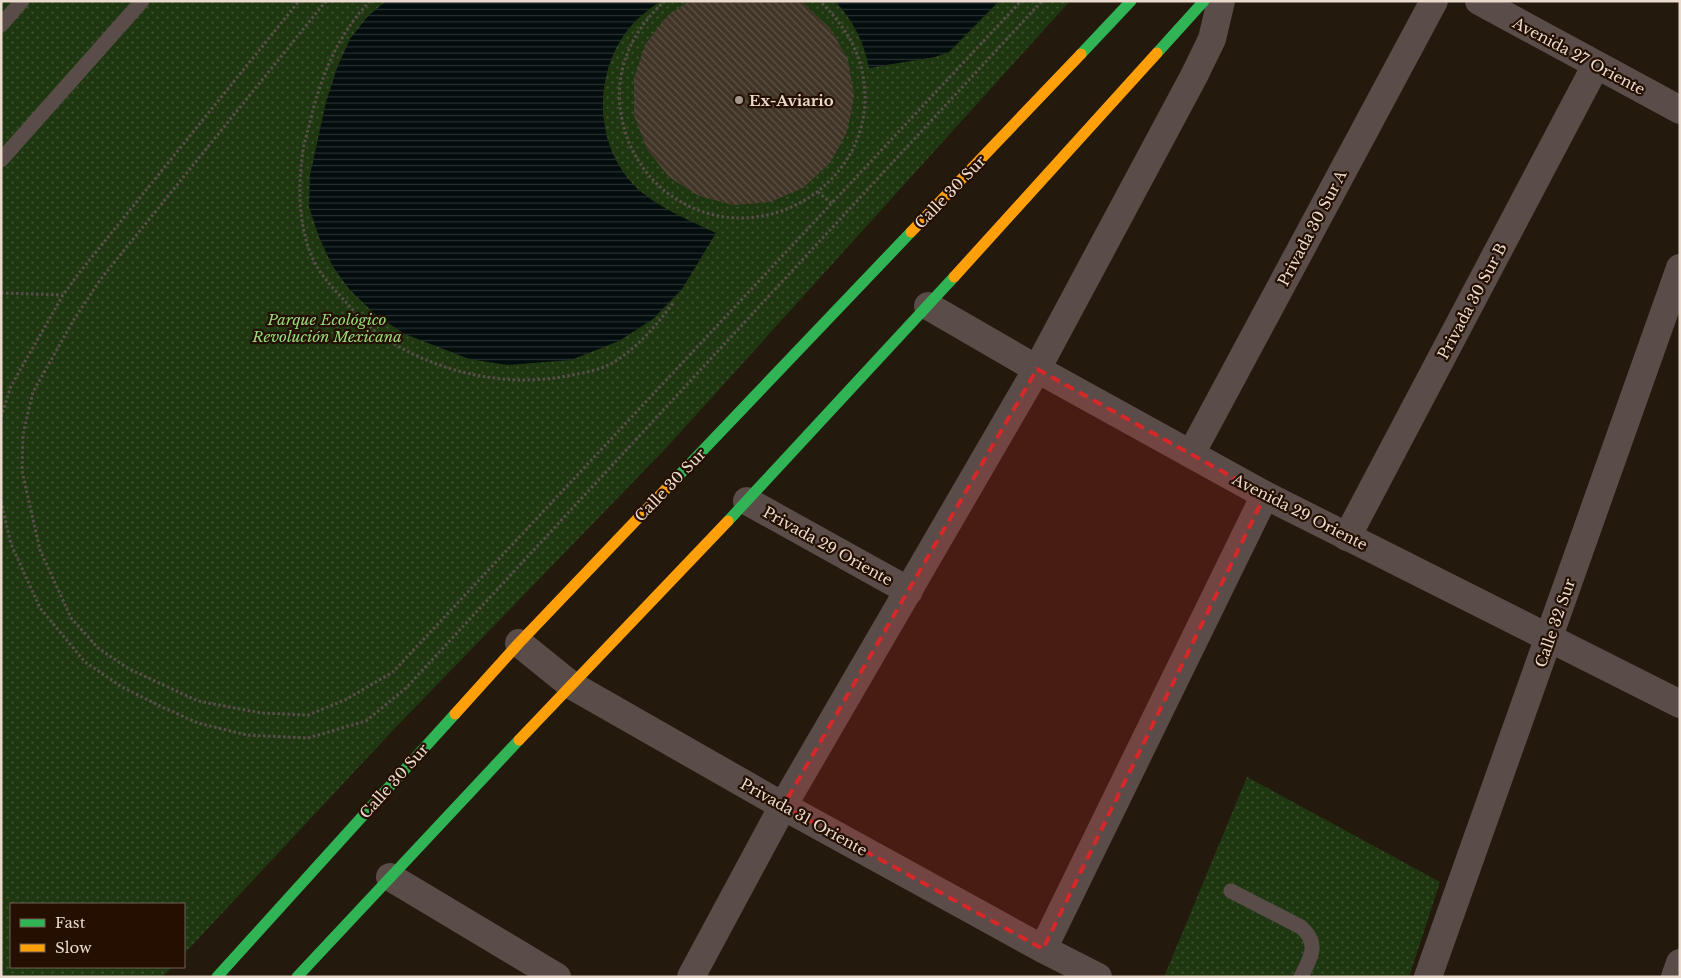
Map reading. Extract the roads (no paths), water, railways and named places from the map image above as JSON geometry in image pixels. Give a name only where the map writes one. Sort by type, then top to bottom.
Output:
[{"type":"main road","name":"Calle 30 Sur","points":[[217,977],[519,643],[1132,1]]},
{"type":"main road","points":[[297,977],[747,501],[928,306],[1204,1]]},
{"type":"street","points":[[691,977],[782,806],[910,590],[1037,369],[1212,39],[1220,1]]},
{"type":"street","name":"Privada 30 Sur A","points":[[1190,454],[1434,1]]},
{"type":"street","name":"Avenida 27 Oriente","points":[[1479,1],[1680,110]]},
{"type":"street","name":"Privada 30 Sur B","points":[[1348,537],[1596,65]]},
{"type":"street","name":"Calle 32 Sur","points":[[1428,977],[1680,268]]},
{"type":"street","name":"Avenida 29 Oriente","points":[[928,306],[1265,496],[1680,704]]},
{"type":"street","points":[[1043,949],[1265,496]]},
{"type":"street","name":"Privada 29 Oriente","points":[[747,501],[910,590]]},
{"type":"street","name":"Privada 31 Oriente","points":[[519,643],[571,685],[782,806],[1043,949],[1098,977]]},
{"type":"street","points":[[390,877],[557,977]]},
{"type":"street","points":[[1675,977],[1680,963]]},
{"type":"lane","points":[[1,25],[22,1]]},
{"type":"lane","points":[[1,160],[142,1]]},
{"type":"lane","points":[[1231,892],[1301,927],[1310,935],[1313,946],[1311,956],[1301,977]]},
{"type":"place","name":"Ex-Aviario","points":[[739,100]]},
{"type":"park label","name":"Parque Ecológico Revolución Mexicana","points":[[327,328]]}]
